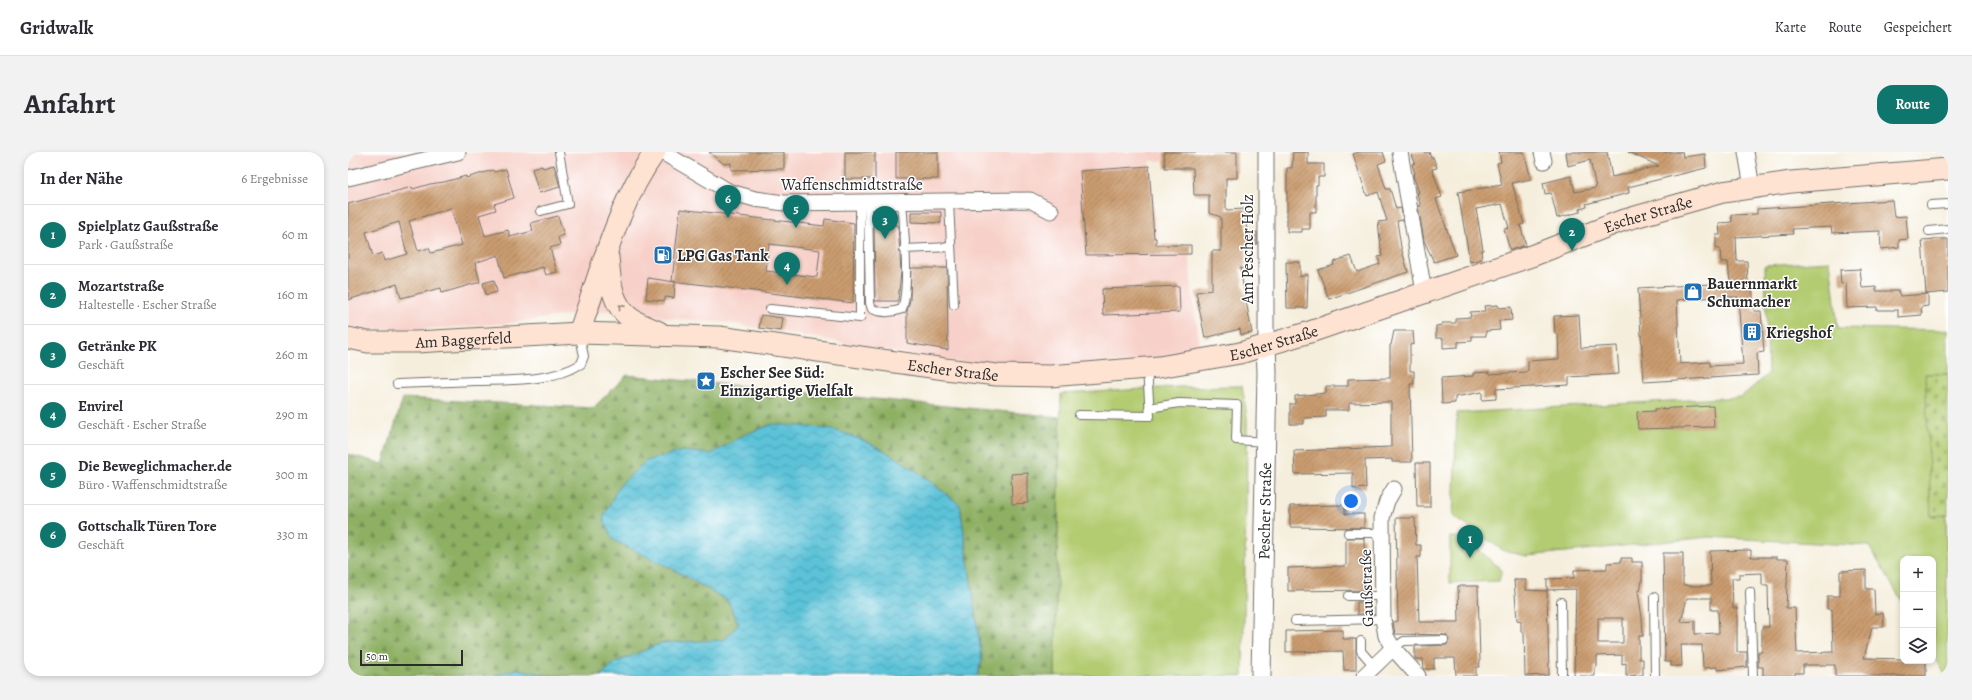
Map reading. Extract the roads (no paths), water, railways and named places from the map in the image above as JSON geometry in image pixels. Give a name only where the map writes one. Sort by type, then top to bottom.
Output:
[{"type":"main road","points":[[579,333],[608,251],[636,183],[655,152]]},
{"type":"main road","name":"Escher Straße","points":[[579,333],[719,337],[997,375],[1050,376],[1147,368],[1240,353],[1266,346],[1562,244],[1620,221],[1691,200],[1752,187],[1948,169]]},
{"type":"main road","points":[[608,251],[610,278],[615,300],[630,318],[665,335]]},
{"type":"main road","name":"Am Baggerfeld","points":[[348,338],[368,342],[416,342],[579,333]]},
{"type":"street","points":[[348,178],[457,152]]},
{"type":"street","name":"Waffenschmidtstraße","points":[[662,152],[730,192],[755,199],[784,203],[1030,200],[1051,211]]},
{"type":"street","name":"Am Pescher Holz","points":[[1266,152],[1266,346]]},
{"type":"street","points":[[1400,152],[1424,292]]},
{"type":"street","points":[[1746,152],[1752,187]]},
{"type":"street","name":"Pescher Straße","points":[[1261,676],[1266,442],[1266,346]]},
{"type":"street","name":"Gaußstraße","points":[[1394,489],[1387,501],[1382,518],[1382,619],[1386,636],[1392,648],[1418,676]]},
{"type":"street","points":[[1369,671],[1392,648]]},
{"type":"lane","points":[[540,211],[568,204],[559,152]]},
{"type":"lane","points":[[864,203],[870,303],[872,309],[879,312],[896,312],[902,310],[906,279],[902,202]]},
{"type":"lane","points":[[949,202],[954,305]]},
{"type":"lane","points":[[770,308],[860,318],[864,203]]},
{"type":"lane","points":[[1930,205],[1948,204]]},
{"type":"lane","points":[[1929,231],[1948,229]]},
{"type":"lane","points":[[904,249],[951,247]]},
{"type":"lane","points":[[397,384],[508,380],[542,377],[572,369],[581,364],[584,356],[579,333]]},
{"type":"lane","points":[[1079,415],[1150,416],[1147,368]]},
{"type":"lane","points":[[1149,408],[1179,403],[1237,405],[1236,440],[1266,442]]},
{"type":"lane","points":[[1348,534],[1382,533]]},
{"type":"lane","points":[[1750,592],[1753,676]]},
{"type":"lane","points":[[1348,596],[1383,596]]},
{"type":"lane","points":[[1654,597],[1655,676]]},
{"type":"lane","points":[[1561,602],[1562,676]]},
{"type":"lane","points":[[1295,621],[1382,619]]},
{"type":"lane","points":[[1392,648],[1404,641],[1444,640]]},
{"type":"lane","points":[[1361,641],[1361,651],[1369,671]]},
{"type":"water","points":[[773,424],[829,429],[855,437],[887,452],[931,482],[960,505],[982,660],[977,676],[600,676],[615,663],[661,643],[724,640],[739,624],[728,601],[673,569],[613,540],[603,518],[619,486],[646,461],[682,451],[711,454],[744,435]]},
{"type":"water","points":[[517,669],[551,676],[492,676]]},
{"type":"place","name":"Gottschalk Türen Tore","points":[[728,218]]},
{"type":"place","name":"Die Beweglichmacher.de","points":[[796,228]]},
{"type":"place","name":"Getränke PK","points":[[885,239]]},
{"type":"place","name":"Mozartstraße","points":[[1572,251]]},
{"type":"place","name":"LPG Gas Tank","points":[[663,255]]},
{"type":"place","name":"Envirel","points":[[787,285]]},
{"type":"place","name":"Bauernmarkt Schumacher","points":[[1693,292]]},
{"type":"place","name":"Kriegshof","points":[[1752,332]]},
{"type":"place","name":"Escher See Süd: Einzigartige Vielfalt","points":[[706,381]]},
{"type":"place","name":"Spielplatz Gaußstraße","points":[[1470,558]]}]
